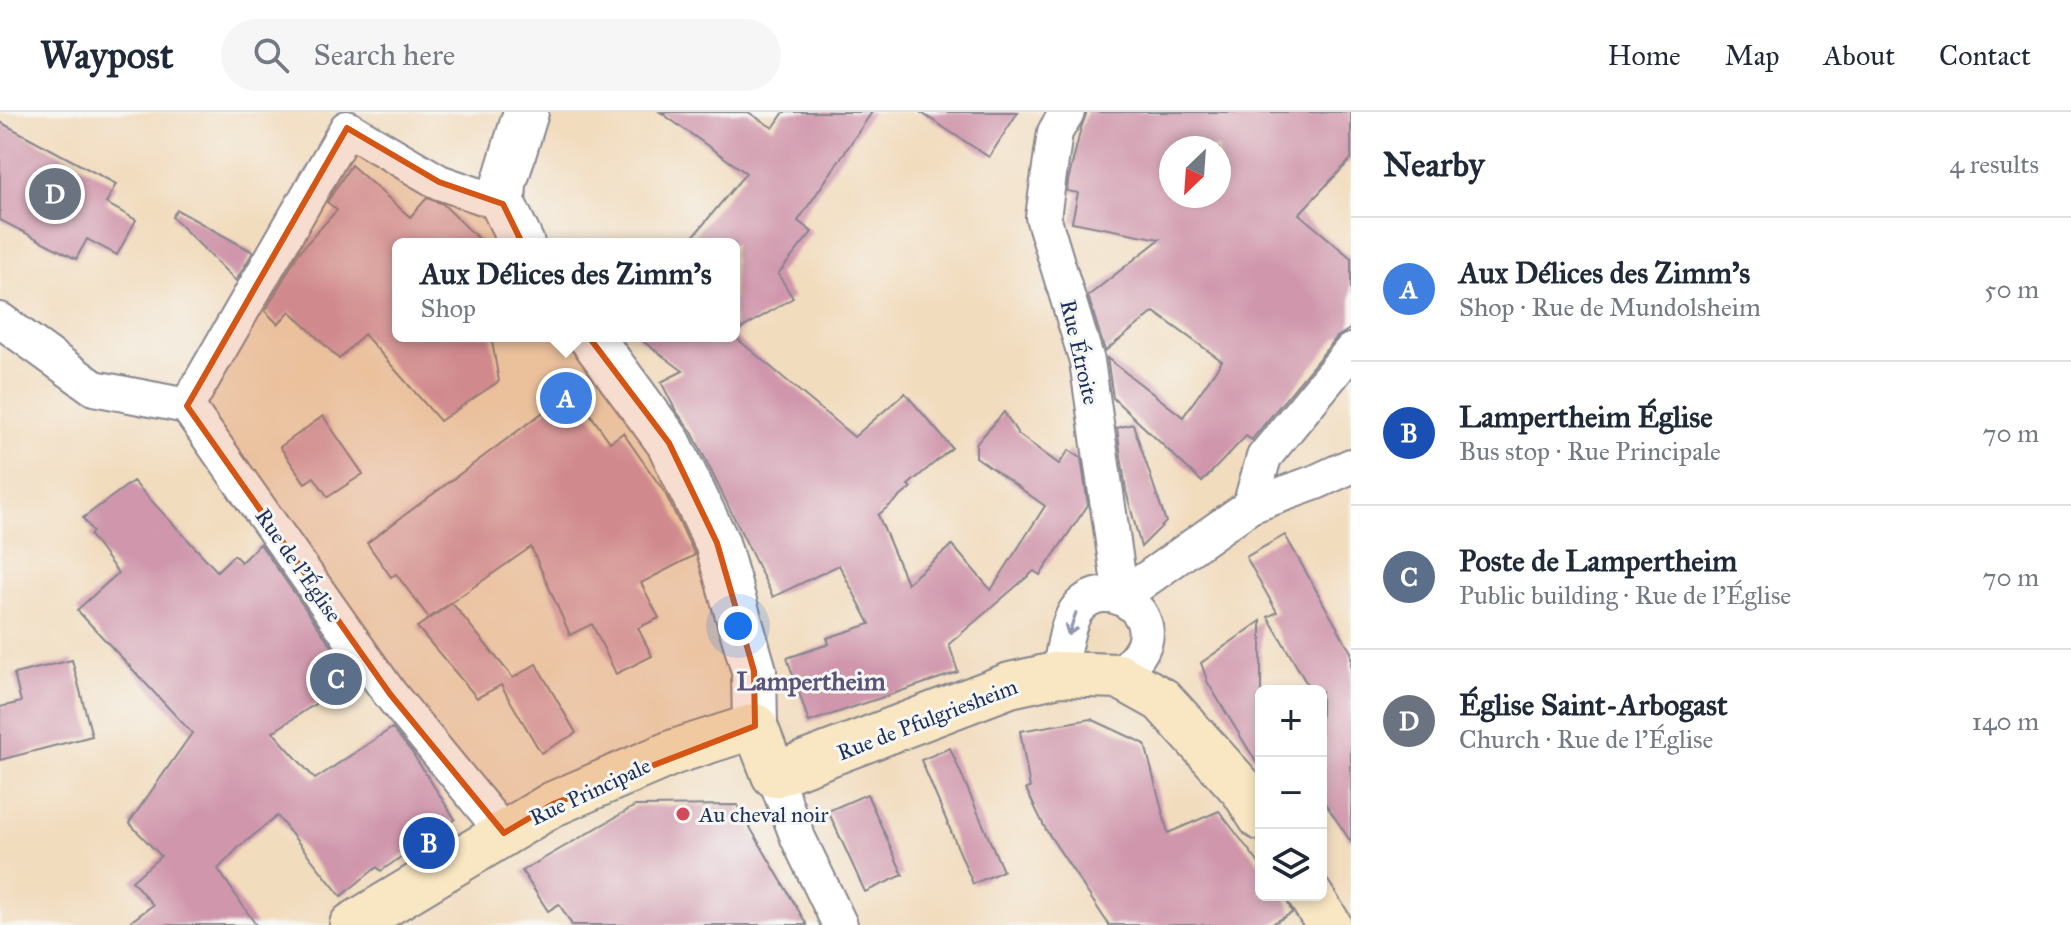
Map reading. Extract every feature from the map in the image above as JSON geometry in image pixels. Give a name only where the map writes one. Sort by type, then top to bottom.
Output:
[{"type":"main road","name":"Rue de Pfulgriesheim","points":[[774,775],[1010,685],[1059,674],[1119,676],[1162,700],[1243,790],[1255,809]]},
{"type":"main road","points":[[755,726],[774,775]]},
{"type":"main road","name":"Rue Principale","points":[[352,925],[553,804],[674,752],[755,726]]},
{"type":"main road","points":[[1314,901],[1329,925]]},
{"type":"street","points":[[519,238],[503,204],[504,184],[526,112]]},
{"type":"street","name":"Rue Étroite","points":[[1067,112],[1055,132],[1043,217],[1087,361],[1121,597]]},
{"type":"street","points":[[0,320],[94,388],[187,406],[347,128],[439,182],[503,204]]},
{"type":"street","points":[[594,342],[669,443],[717,543],[754,671],[755,726]]},
{"type":"street","points":[[1250,506],[1264,457],[1351,351]]},
{"type":"street","name":"Rue de l'Église","points":[[187,406],[390,694],[504,833]]},
{"type":"street","points":[[1121,597],[1250,506],[1351,466]]},
{"type":"street","points":[[1059,674],[1070,623],[1077,609],[1090,598],[1105,595],[1121,597],[1131,603],[1140,612],[1145,624],[1141,651],[1119,676]]},
{"type":"street","points":[[774,775],[798,838],[840,925]]},
{"type":"highlighted area","points":[[347,128],[439,182],[503,204],[530,259],[669,443],[717,543],[754,671],[755,726],[553,804],[504,833],[390,694],[187,406]]},
{"type":"building","points":[[660,112],[748,112],[773,128],[784,112],[872,112],[798,221],[812,232],[778,274],[793,298],[740,329],[740,238],[692,238],[746,173]]},
{"type":"building","points":[[920,112],[1018,112],[989,157]]},
{"type":"building","points":[[1087,112],[1351,112],[1351,159],[1299,214],[1351,258],[1351,328],[1336,338],[1252,440],[1246,436],[1202,482],[1113,398],[1107,358],[1183,417],[1222,361],[1154,312],[1105,351],[1088,296],[1160,239],[1072,222],[1078,193],[1067,191]]},
{"type":"building","points":[[0,122],[116,184],[106,203],[136,220],[117,255],[87,239],[76,259],[0,220]]},
{"type":"building","points":[[351,165],[410,217],[427,198],[443,204],[478,238],[392,238],[392,342],[492,342],[499,381],[440,421],[364,334],[339,359],[290,311],[278,324],[265,311],[299,252],[337,210],[327,202]]},
{"type":"building","points":[[177,210],[253,252],[236,281],[172,217]]},
{"type":"building","points":[[740,341],[854,437],[905,393],[952,448],[878,515],[907,583],[952,545],[991,590],[1045,506],[976,457],[976,444],[1004,412],[1018,434],[1059,464],[1069,450],[1081,458],[1088,505],[1040,575],[1034,571],[949,644],[958,672],[809,722],[787,658],[829,644],[827,638],[870,624],[839,565],[773,597],[692,432],[676,411],[661,382],[683,371],[644,342]]},
{"type":"building","points":[[573,390],[610,442],[623,433],[665,493],[695,555],[641,583],[659,618],[638,628],[652,656],[616,674],[592,624],[570,635],[531,547],[429,618],[396,574],[391,577],[367,543]]},
{"type":"building","points":[[323,416],[363,474],[328,497],[314,477],[305,483],[280,447]]},
{"type":"building","points":[[1133,424],[1166,522],[1141,547],[1126,491],[1117,428]]},
{"type":"building","points":[[133,481],[217,571],[234,555],[241,562],[260,544],[354,678],[273,732],[315,779],[392,728],[411,751],[455,819],[381,871],[377,867],[341,896],[277,816],[218,869],[256,925],[126,925],[153,905],[132,881],[161,856],[129,823],[192,733],[77,610],[118,573],[90,535],[93,532],[83,518]]},
{"type":"building","points":[[1285,535],[1351,652],[1351,842],[1327,806],[1327,685],[1308,685],[1268,617],[1277,612],[1246,557]]},
{"type":"building","points":[[452,603],[513,678],[536,664],[576,733],[541,753],[501,685],[477,698],[417,627]]},
{"type":"building","points":[[1261,621],[1261,685],[1255,685],[1255,760],[1208,683],[1201,663]]},
{"type":"building","points":[[72,660],[92,736],[0,760],[0,707],[21,702],[14,674]]},
{"type":"building","points":[[1091,719],[1145,744],[1168,833],[1219,811],[1255,858],[1255,901],[1287,901],[1292,913],[1270,925],[1109,925],[1046,830],[1026,789],[1030,788],[1020,731]]},
{"type":"building","points":[[950,748],[1003,871],[973,884],[921,760]]},
{"type":"building","points":[[867,794],[903,875],[865,892],[828,811]]},
{"type":"building","points":[[737,805],[807,925],[572,925],[559,904],[548,911],[522,871],[635,806]]},
{"type":"place","name":"Église Saint-Arbogast","points":[[55,194]]},
{"type":"place","name":"Aux Délices des Zimm’s","points":[[566,398]]},
{"type":"place","name":"Poste de Lampertheim","points":[[336,679]]},
{"type":"place","name":"Au cheval noir","points":[[683,814]]},
{"type":"place","name":"Lampertheim Église","points":[[429,843]]},
{"type":"district","name":"Lampertheim","points":[[811,681]]}]
